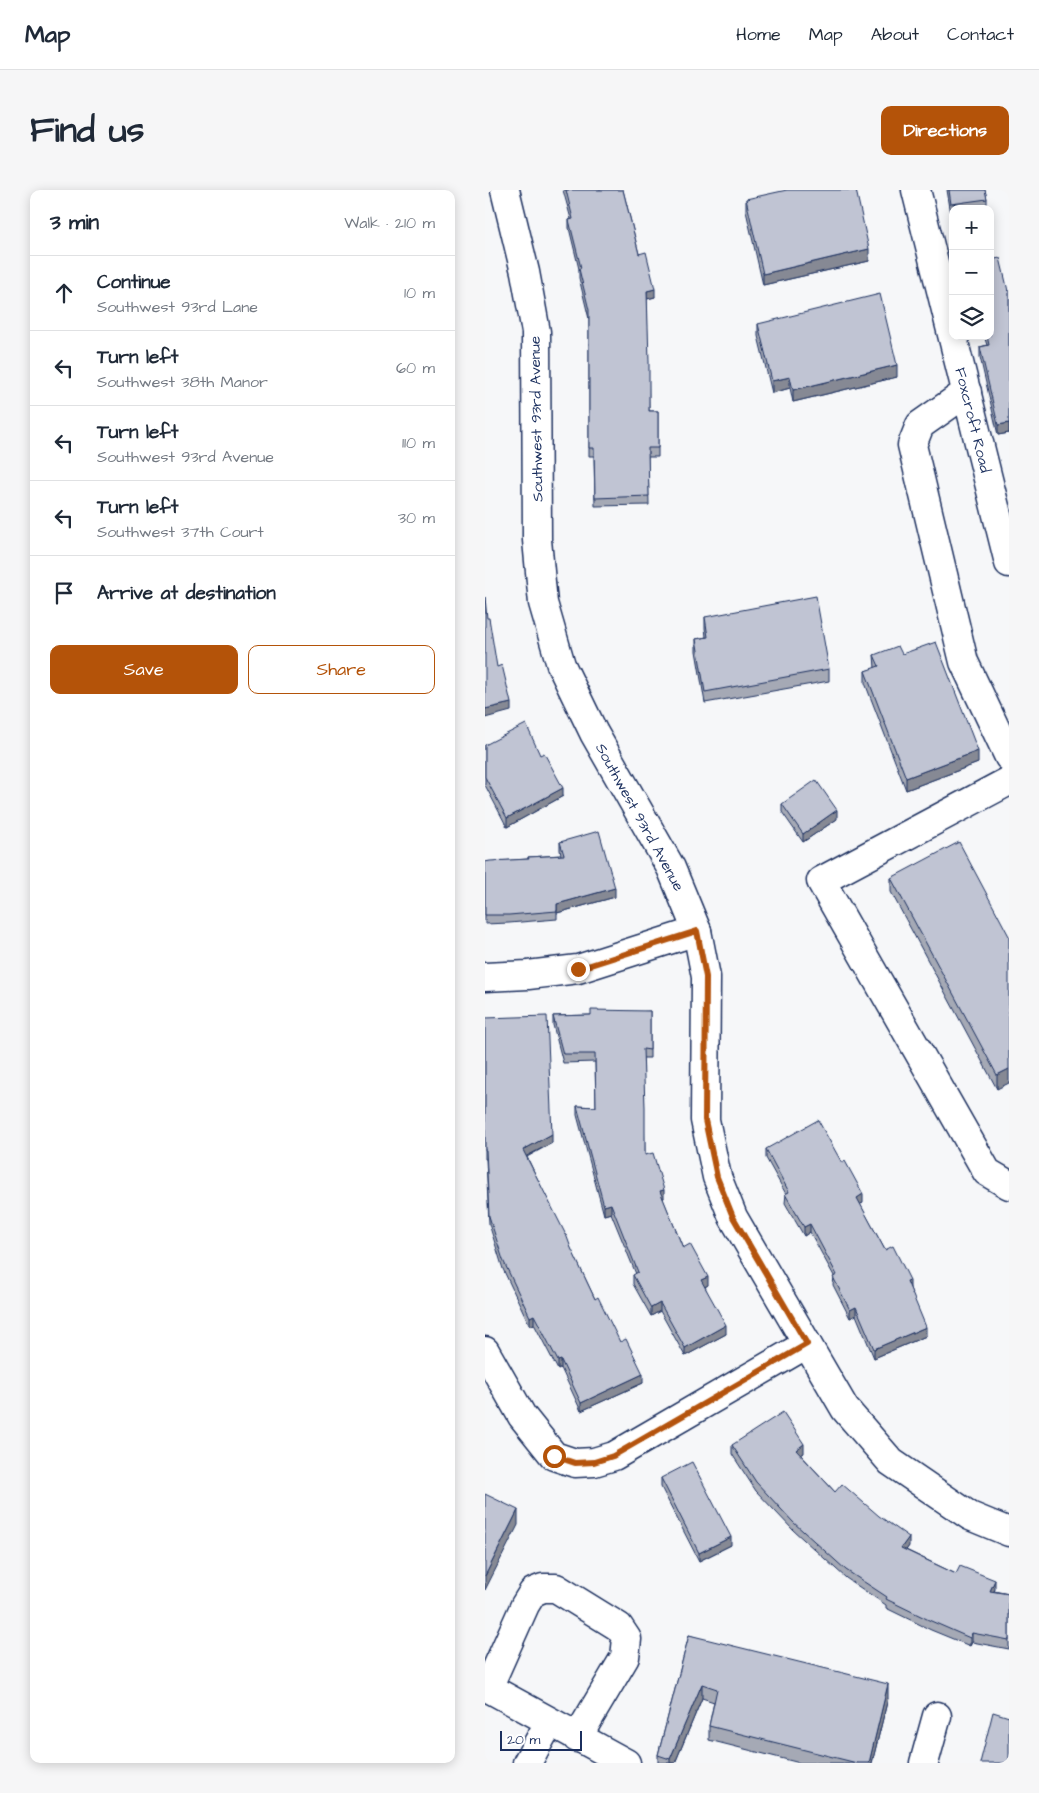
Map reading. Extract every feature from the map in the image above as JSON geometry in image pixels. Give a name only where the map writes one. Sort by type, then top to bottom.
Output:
[{"type":"street","name":"Southwest 93rd Avenue","points":[[505,190],[525,272],[536,332],[537,540],[543,603],[561,665],[594,733],[671,868],[697,931],[706,977],[705,1120],[717,1177],[733,1217],[845,1409],[891,1462],[970,1516],[1009,1532]]},
{"type":"street","name":"Foxcroft Road","points":[[916,190],[1009,563]]},
{"type":"street","points":[[967,392],[920,425],[913,445],[965,662],[1009,757]]},
{"type":"street","points":[[1009,781],[821,882],[987,1172],[1009,1185]]},
{"type":"street","points":[[485,977],[528,975],[578,969],[697,931]]},
{"type":"street","points":[[485,1351],[522,1416],[554,1456],[575,1463],[613,1456],[807,1344]]},
{"type":"street","points":[[577,1738],[625,1657],[627,1639],[619,1627],[556,1588],[543,1588],[533,1592],[525,1605],[486,1687],[549,1723],[577,1738],[626,1763]]},
{"type":"street","points":[[924,1763],[937,1716]]},
{"type":"street","points":[[527,1763],[549,1723]]},
{"type":"building","points":[[566,190],[623,190],[639,254],[646,252],[655,289],[647,291],[649,411],[658,411],[658,448],[648,448],[649,496],[595,498],[594,448],[589,448],[589,310],[569,220],[573,219]]},
{"type":"building","points":[[787,190],[856,190],[869,249],[763,274],[746,199]]},
{"type":"building","points":[[949,190],[985,190],[987,199],[951,204]]},
{"type":"building","points":[[1000,258],[1009,290],[1009,423],[998,425],[980,347],[989,345],[988,340],[994,340],[994,259]]},
{"type":"building","points":[[880,294],[897,365],[793,390],[790,377],[772,381],[758,324]]},
{"type":"building","points":[[816,596],[829,669],[705,692],[696,639],[708,637],[705,617]]},
{"type":"building","points":[[485,597],[487,618],[489,618],[497,667],[502,665],[511,703],[485,709]]},
{"type":"building","points":[[936,642],[978,751],[906,778],[865,671],[879,666],[874,655],[898,646],[902,654]]},
{"type":"building","points":[[526,724],[540,755],[544,753],[563,788],[507,818],[485,777],[485,745]]},
{"type":"building","points":[[816,780],[837,810],[803,834],[782,804]]},
{"type":"building","points":[[599,831],[615,888],[557,904],[557,911],[485,915],[485,862],[564,855],[560,842]]},
{"type":"building","points":[[959,842],[1009,936],[1009,1069],[997,1075],[891,878]]},
{"type":"building","points":[[591,1010],[650,1011],[650,1050],[643,1049],[645,1155],[653,1153],[664,1190],[660,1191],[683,1248],[690,1244],[708,1277],[701,1280],[726,1325],[685,1348],[660,1303],[651,1308],[633,1275],[638,1272],[611,1204],[604,1206],[577,1106],[596,1107],[595,1054],[563,1054],[553,1016],[591,1015]]},
{"type":"building","points":[[547,1016],[552,1134],[523,1150],[567,1237],[595,1299],[598,1297],[620,1342],[626,1339],[643,1374],[581,1403],[561,1360],[558,1361],[534,1315],[530,1317],[503,1260],[489,1216],[485,1150],[485,1018]]},
{"type":"building","points":[[818,1120],[842,1163],[845,1161],[863,1194],[857,1198],[885,1250],[893,1246],[910,1280],[907,1281],[926,1327],[874,1349],[856,1307],[850,1310],[833,1277],[837,1275],[810,1224],[804,1227],[785,1194],[789,1192],[766,1149]]},
{"type":"building","points":[[783,1412],[804,1444],[796,1450],[835,1492],[842,1484],[879,1516],[909,1537],[901,1548],[956,1574],[960,1566],[995,1580],[990,1591],[1009,1594],[1009,1640],[972,1633],[970,1638],[886,1599],[887,1597],[846,1570],[793,1522],[756,1482],[732,1445]]},
{"type":"building","points":[[692,1462],[731,1537],[699,1553],[661,1478]]},
{"type":"building","points":[[485,1494],[518,1510],[485,1576]]},
{"type":"building","points":[[689,1635],[888,1684],[869,1763],[857,1763],[709,1726],[717,1689],[702,1684],[670,1759],[658,1755]]},
{"type":"building","points":[[993,1712],[1009,1717],[1009,1763],[980,1763]]},
{"type":"route","points":[[554,1456],[575,1463],[594,1462],[613,1456],[807,1344],[733,1217],[717,1177],[705,1120],[706,977],[697,931],[578,969]]}]
